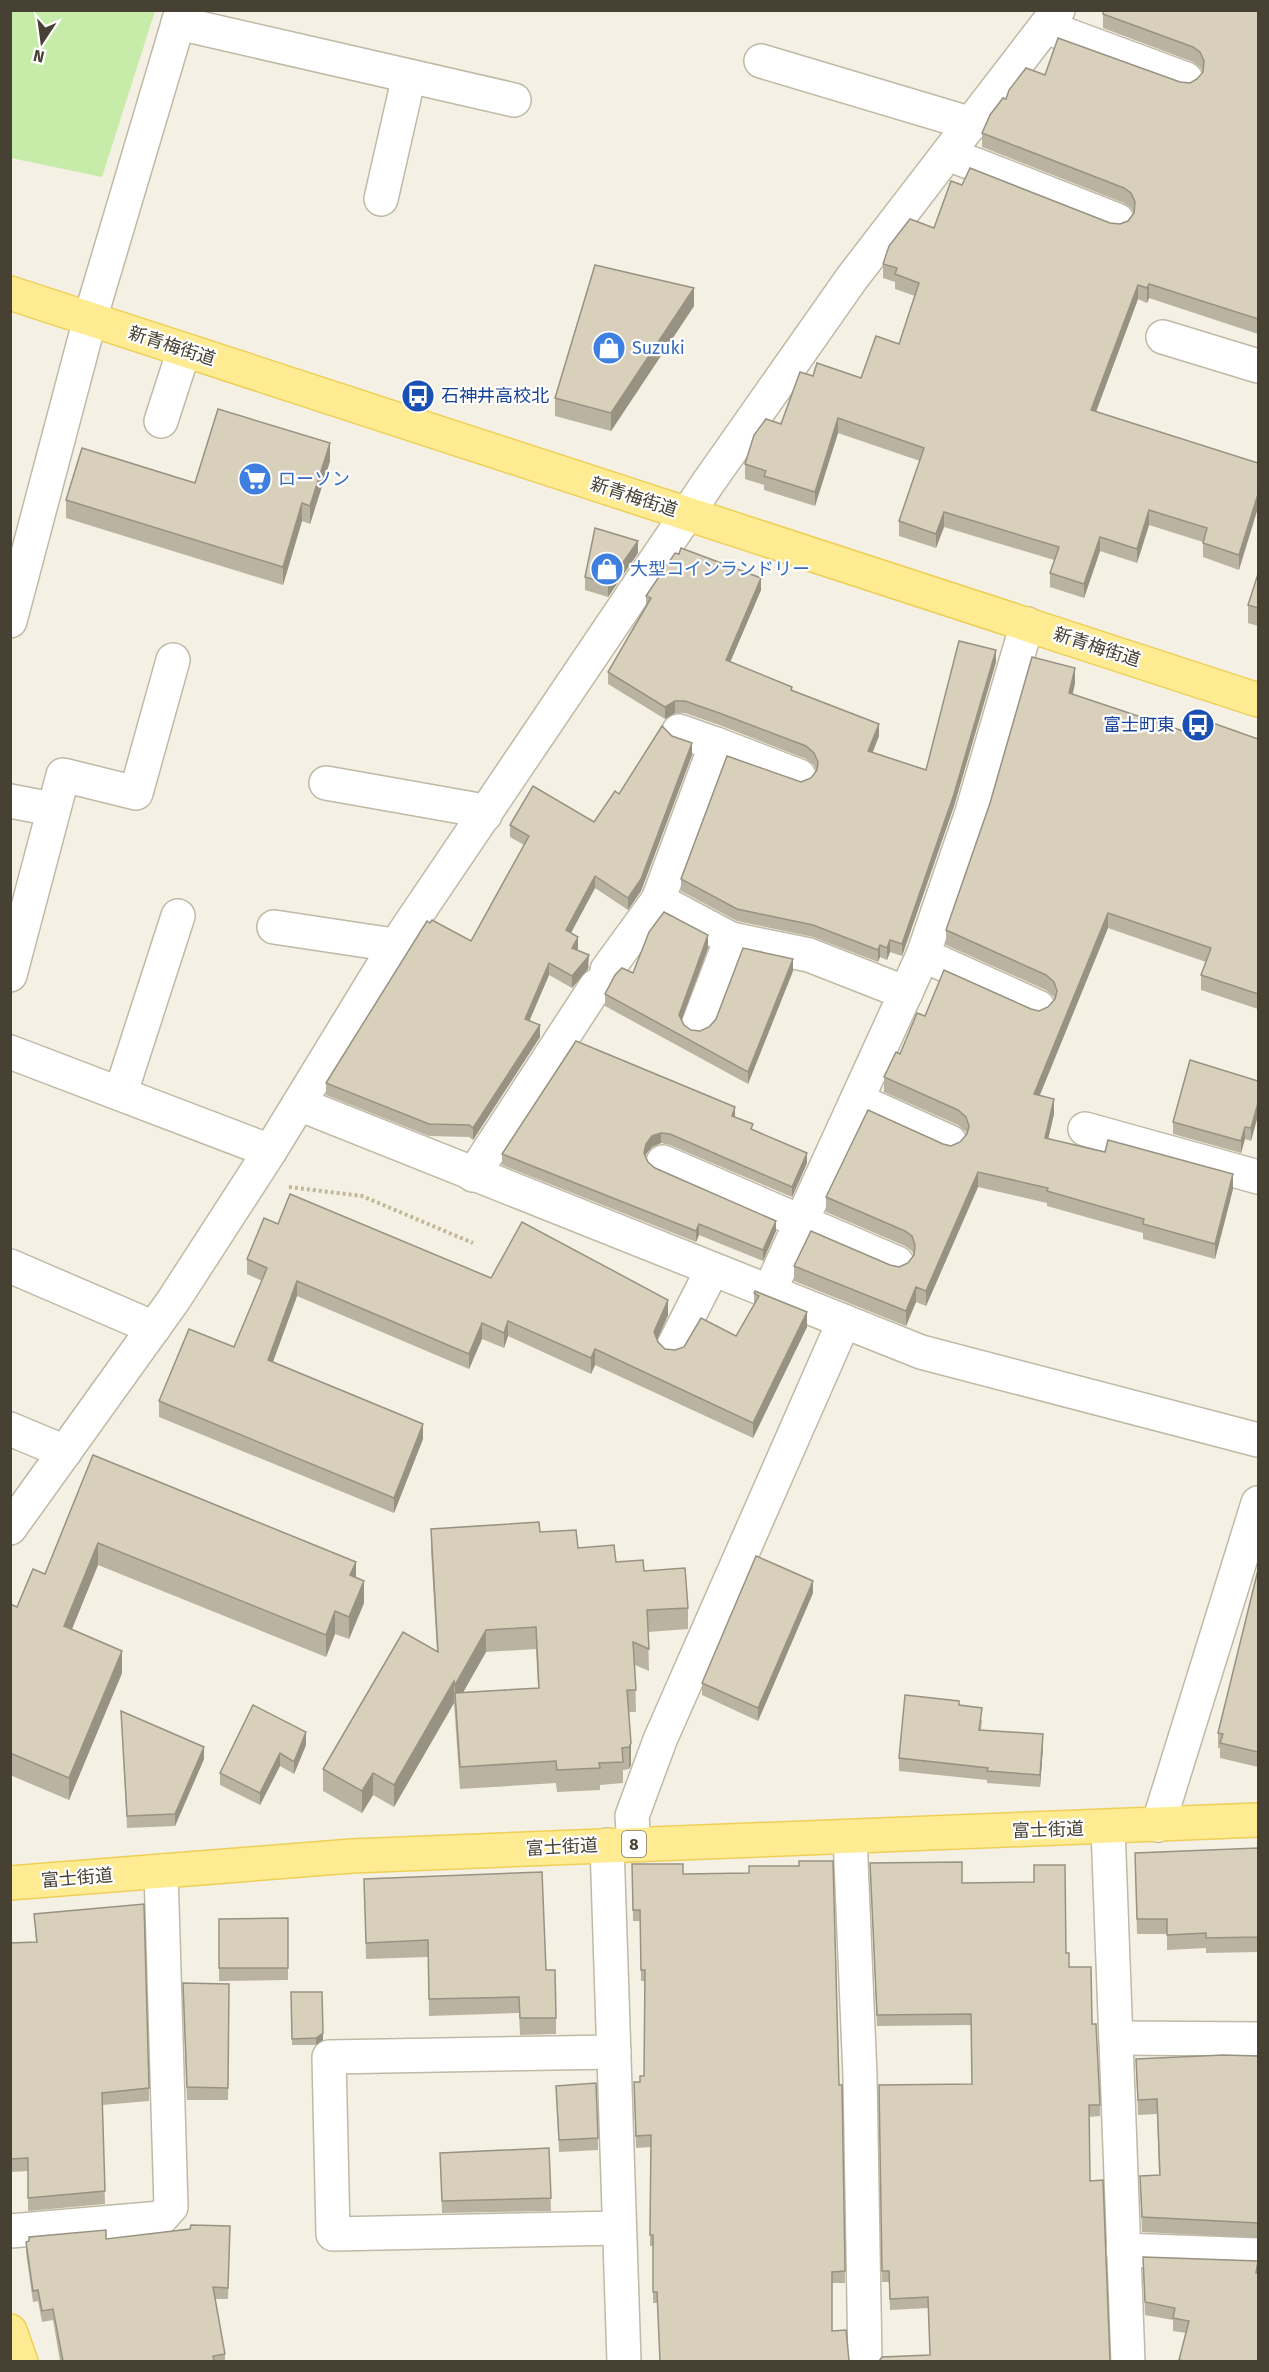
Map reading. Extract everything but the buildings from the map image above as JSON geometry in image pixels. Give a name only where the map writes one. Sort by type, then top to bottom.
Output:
[{"type":"main road","name":"新青梅街道","points":[[10,293],[1258,700]]},
{"type":"main road","name":"富士街道","points":[[10,1883],[352,1856],[1108,1828],[1258,1820]]},
{"type":"main road","points":[[10,2331],[21,2361]]},
{"type":"street","points":[[10,621],[17,576],[82,397],[90,319],[180,17],[409,76],[513,100]]},
{"type":"street","points":[[10,1528],[154,1328],[264,1161],[394,948],[687,515],[852,278],[1052,19],[1186,79]]},
{"type":"street","points":[[762,61],[972,124]]},
{"type":"street","points":[[381,199],[409,76]]},
{"type":"street","points":[[948,154],[1117,220]]},
{"type":"street","points":[[1163,337],[1258,366]]},
{"type":"street","points":[[160,421],[183,350]]},
{"type":"street","points":[[769,1292],[923,955],[972,812],[1027,624]]},
{"type":"street","points":[[10,975],[52,809],[63,775],[136,793],[173,660]]},
{"type":"street","points":[[679,731],[799,776]]},
{"type":"street","points":[[473,1175],[602,978],[658,900],[716,744]]},
{"type":"street","points":[[326,783],[473,809],[485,815]]},
{"type":"street","points":[[10,801],[52,809]]},
{"type":"street","points":[[658,900],[731,939],[809,955],[906,993]]},
{"type":"street","points":[[121,1092],[178,916]]},
{"type":"street","points":[[274,927],[387,944],[394,948]]},
{"type":"street","points":[[698,1025],[731,939]]},
{"type":"street","points":[[923,955],[1038,1007]]},
{"type":"street","points":[[10,1052],[121,1092],[264,1161]]},
{"type":"street","points":[[857,1100],[950,1142]]},
{"type":"street","points":[[299,1104],[921,1352],[1258,1440]]},
{"type":"street","points":[[1085,1129],[1258,1177]]},
{"type":"street","points":[[663,1162],[897,1263]]},
{"type":"street","points":[[10,1266],[154,1328]]},
{"type":"street","points":[[672,1347],[712,1270]]},
{"type":"street","points":[[624,2361],[614,2052],[620,1845],[660,1740],[844,1321]]},
{"type":"street","points":[[10,1429],[65,1452]]},
{"type":"street","points":[[1158,1826],[1258,1503]]},
{"type":"street","points":[[1108,1828],[1128,2361]]},
{"type":"street","points":[[850,1837],[860,2076],[865,2361]]},
{"type":"street","points":[[10,2231],[161,2218],[171,2207],[161,1871]]},
{"type":"street","points":[[1116,2038],[1258,2039]]},
{"type":"street","points":[[614,2052],[316,2057],[333,2234],[619,2228]]},
{"type":"street","points":[[1123,2250],[1258,2255]]},
{"type":"path","points":[[264,1161],[295,1190],[329,1194],[345,1192],[387,1204],[472,1243]]},
{"type":"green space","points":[[10,11],[155,11],[102,177],[11,158]]},
{"type":"place","name":"Suzuki","points":[[609,348]]},
{"type":"place","name":"石神井高校北","points":[[418,396]]},
{"type":"place","name":"ローソン","points":[[255,479]]},
{"type":"place","name":"大型コインランドリー","points":[[607,569]]},
{"type":"place","name":"富士町東","points":[[1198,725]]}]
